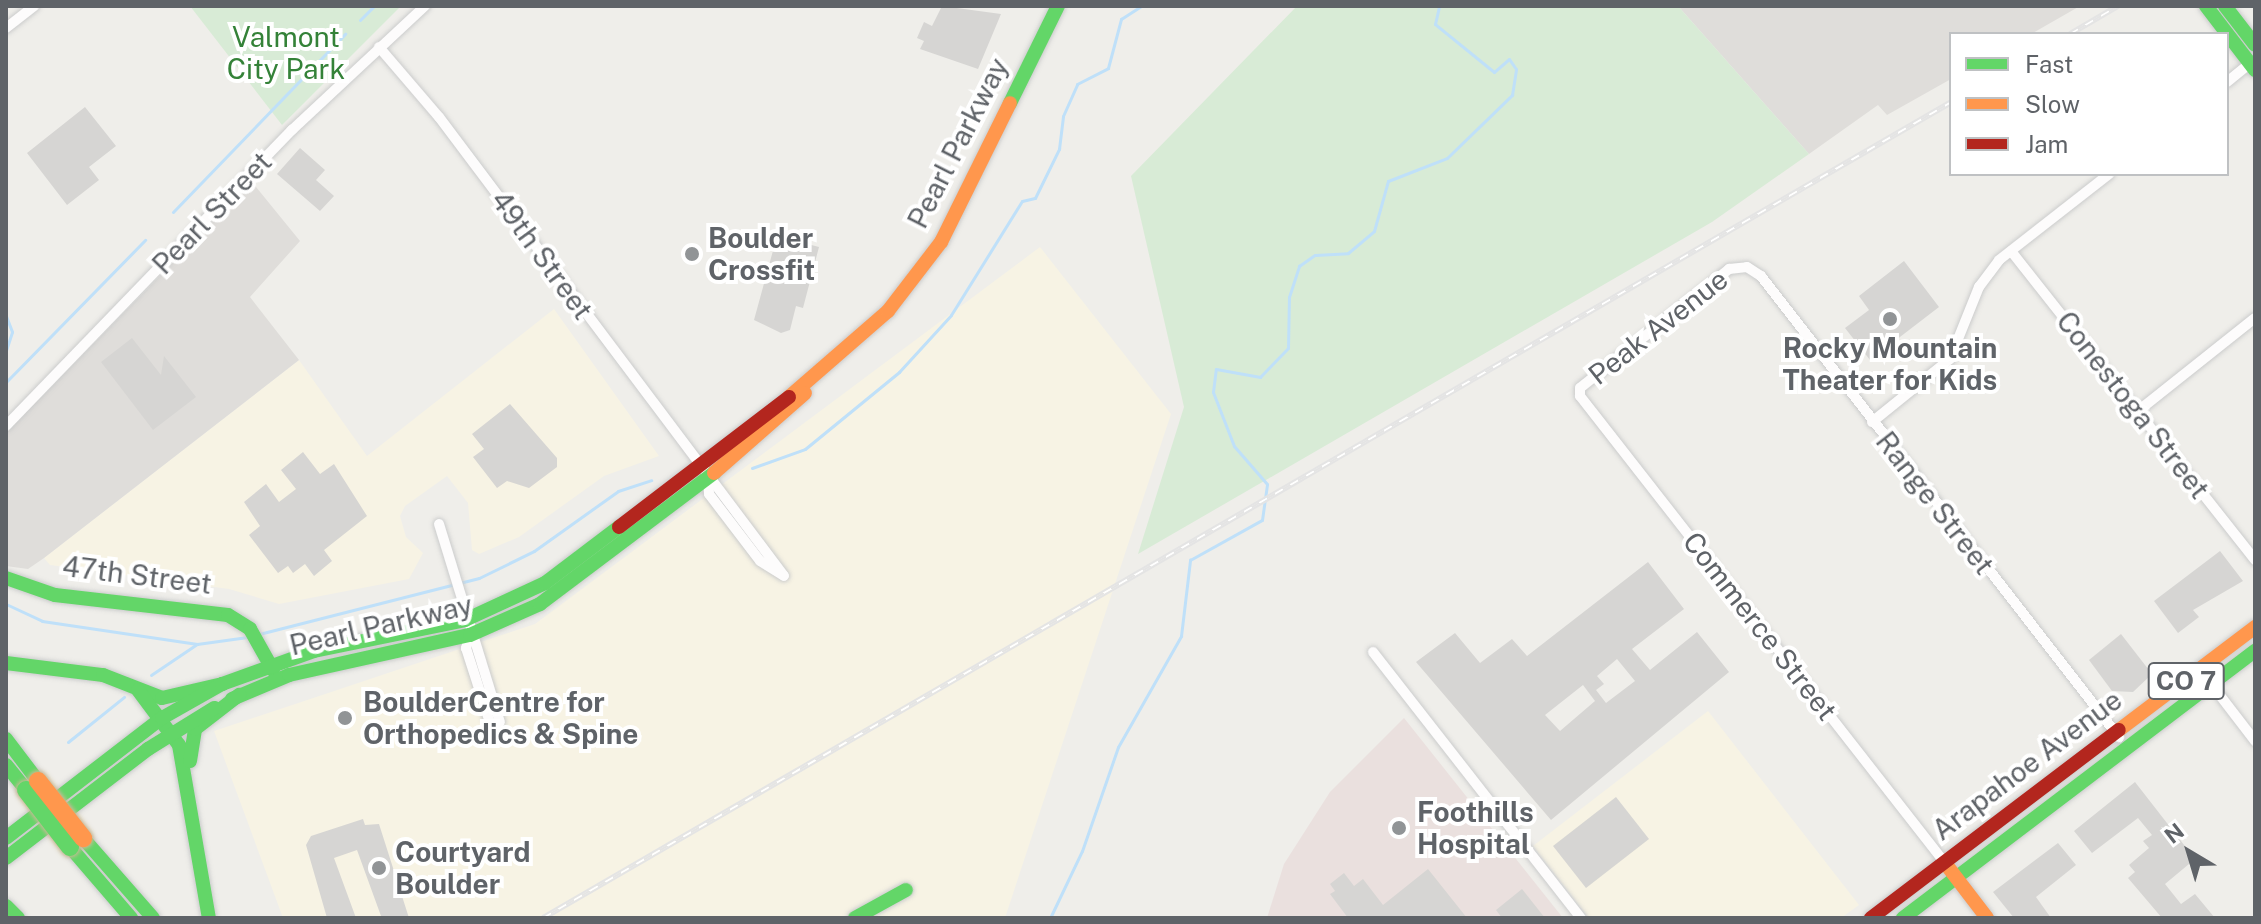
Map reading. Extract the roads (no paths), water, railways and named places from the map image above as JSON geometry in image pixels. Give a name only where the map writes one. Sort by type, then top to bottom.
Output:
[{"type":"main road","name":"Pearl Parkway","points":[[6,838],[222,684],[467,628],[568,587],[829,366],[888,311],[941,242],[1058,6]]},
{"type":"main road","points":[[2206,6],[2254,59]]},
{"type":"main road","points":[[2225,6],[2254,59]]},
{"type":"main road","name":"47th Street","points":[[6,578],[55,595],[216,612],[255,635],[273,671]]},
{"type":"main road","name":"Arapahoe Avenue","points":[[1871,918],[2255,627]]},
{"type":"main road","name":"Arapahoe Avenue","points":[[1903,918],[2255,651]]},
{"type":"main road","points":[[6,663],[103,675],[138,690],[176,698],[222,684]]},
{"type":"main road","name":"Pearl Parkway","points":[[6,858],[166,725],[239,695],[273,671]]},
{"type":"main road","points":[[138,690],[166,725],[182,758],[209,918]]},
{"type":"main road","points":[[197,839],[188,743],[195,729],[239,695]]},
{"type":"main road","points":[[6,739],[32,786],[131,918]]},
{"type":"main road","points":[[6,765],[32,786]]},
{"type":"main road","points":[[77,843],[153,918]]},
{"type":"main road","points":[[1945,863],[1987,918]]},
{"type":"main road","points":[[855,918],[906,890]]},
{"type":"main road","points":[[6,908],[18,918]]},
{"type":"street","points":[[6,28],[34,6]]},
{"type":"street","name":"Pearl Street","points":[[6,426],[379,47],[425,6]]},
{"type":"street","name":"49th Street","points":[[379,47],[439,117],[704,473]]},
{"type":"street","points":[[2229,80],[2254,59]]},
{"type":"street","points":[[1872,422],[1950,359],[1979,287],[2011,251],[2106,176]]},
{"type":"street","name":"Conestoga Street","points":[[2011,251],[2255,560]]},
{"type":"street","name":"Range Street","points":[[1736,267],[1761,276],[2129,749]]},
{"type":"street","name":"Peak Avenue","points":[[1580,388],[1736,267]]},
{"type":"street","points":[[2138,411],[2255,318]]},
{"type":"street","name":"Commerce Street","points":[[1580,388],[1580,396],[1945,863]]},
{"type":"street","points":[[704,473],[720,486],[784,576],[760,561],[709,494],[704,473]]},
{"type":"street","points":[[439,524],[495,724]]},
{"type":"street","points":[[1373,652],[1581,918]]},
{"type":"street","points":[[2212,685],[2255,741]]},
{"type":"waterway","points":[[360,20],[374,6]]},
{"type":"waterway","points":[[752,468],[805,449],[899,372],[951,315],[1022,201],[1035,198],[1059,149],[1063,116],[1077,84],[1108,68],[1121,19],[1141,6]]},
{"type":"waterway","points":[[1050,918],[1082,851],[1118,747],[1181,636],[1190,560],[1262,520],[1267,484],[1234,446],[1213,392],[1216,369],[1260,377],[1288,348],[1289,297],[1299,266],[1315,255],[1348,253],[1374,231],[1388,181],[1447,158],[1512,95],[1516,69],[1509,59],[1494,72],[1435,24],[1439,6]]},
{"type":"waterway","points":[[173,212],[345,34]]},
{"type":"waterway","points":[[6,382],[145,240]]},
{"type":"waterway","points":[[6,316],[12,332],[6,350]]},
{"type":"waterway","points":[[259,634],[479,578],[534,551],[618,491],[651,480]]},
{"type":"waterway","points":[[6,604],[42,621],[197,644],[248,637]]},
{"type":"waterway","points":[[151,675],[197,644]]},
{"type":"waterway","points":[[68,742],[124,697]]},
{"type":"railway","points":[[2073,32],[2118,6]]},
{"type":"railway","points":[[543,918],[1949,103]]},
{"type":"place","name":"Boulder Crossfit","points":[[692,254]]},
{"type":"place","name":"Rocky Mountain Theater for Kids","points":[[1890,319]]},
{"type":"place","name":"BoulderCentre for Orthopedics & Spine","points":[[345,718]]},
{"type":"place","name":"Foothills Hospital","points":[[1399,828]]},
{"type":"place","name":"Courtyard Boulder","points":[[379,868]]},
{"type":"park label","name":"Valmont City Park","points":[[286,53]]}]
